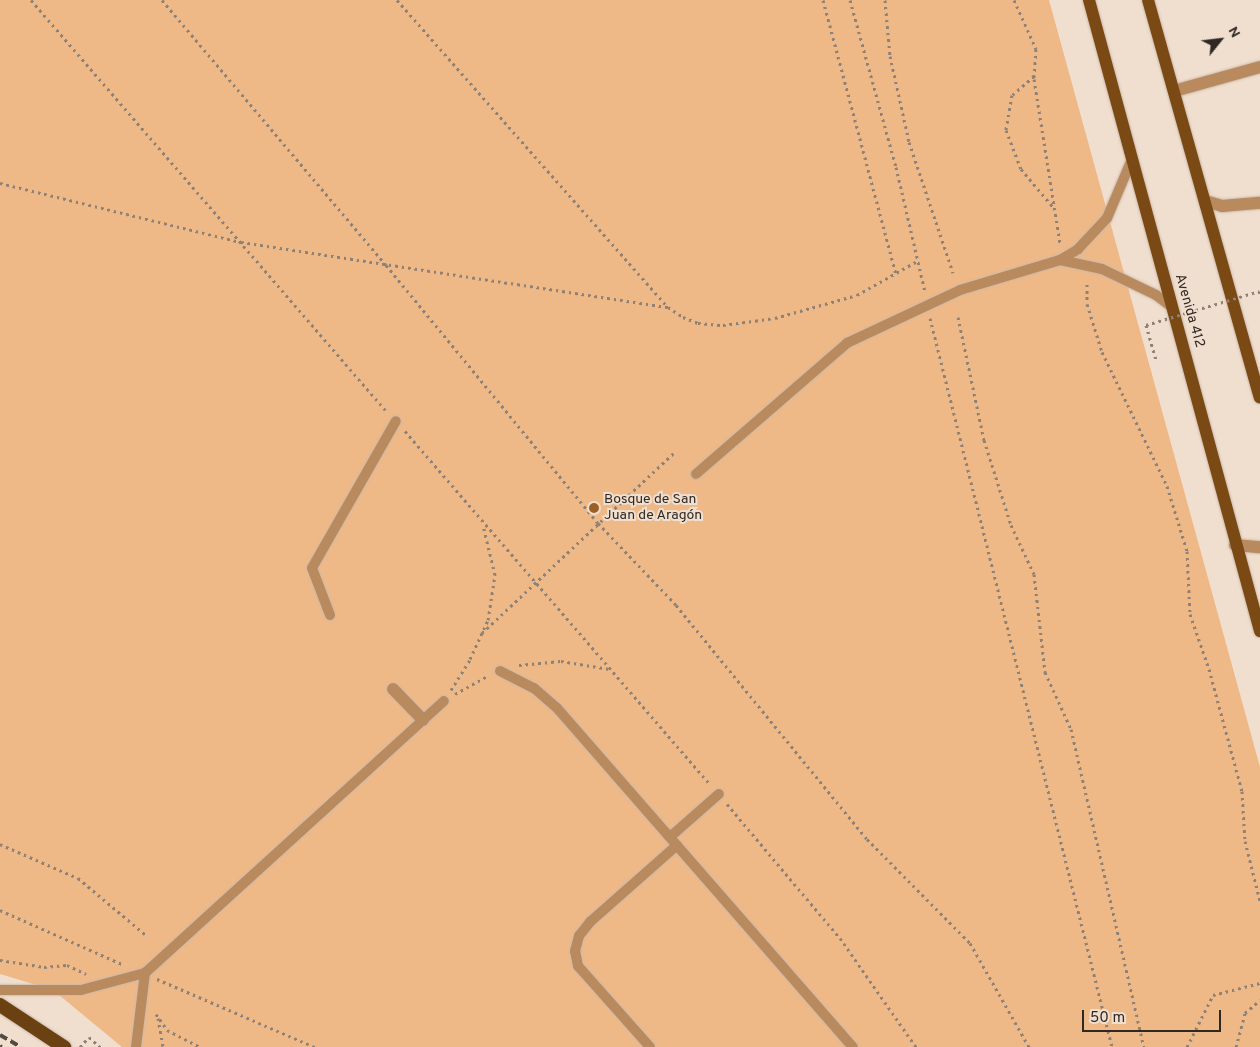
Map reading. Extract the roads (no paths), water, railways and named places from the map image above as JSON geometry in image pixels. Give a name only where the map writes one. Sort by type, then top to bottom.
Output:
[{"type":"highway","points":[[0,1005],[64,1047]]},
{"type":"main road","name":"Avenida 412","points":[[1088,0],[1260,631]]},
{"type":"main road","points":[[1148,0],[1260,398]]},
{"type":"street","points":[[1174,91],[1260,67]]},
{"type":"street","points":[[1205,200],[1222,206],[1260,203]]},
{"type":"street","points":[[1235,544],[1260,547]]},
{"type":"street","points":[[393,688],[423,720]]},
{"type":"lane","points":[[696,474],[847,343],[960,290],[1060,260],[1078,249],[1108,218],[1132,160]]},
{"type":"lane","points":[[1060,260],[1102,269],[1156,295],[1172,308]]},
{"type":"lane","points":[[330,615],[312,568],[396,421]]},
{"type":"lane","points":[[500,671],[534,688],[557,708],[853,1047]]},
{"type":"lane","points":[[0,990],[81,990],[144,973],[444,701]]},
{"type":"lane","points":[[670,837],[719,794]]},
{"type":"lane","points":[[650,1047],[578,966],[575,951],[579,936],[590,922],[677,846]]},
{"type":"lane","points":[[136,1047],[144,973]]},
{"type":"railway","points":[[0,1035],[21,1047]]},
{"type":"place","name":"Bosque de San Juan de Aragón","points":[[594,508]]}]
